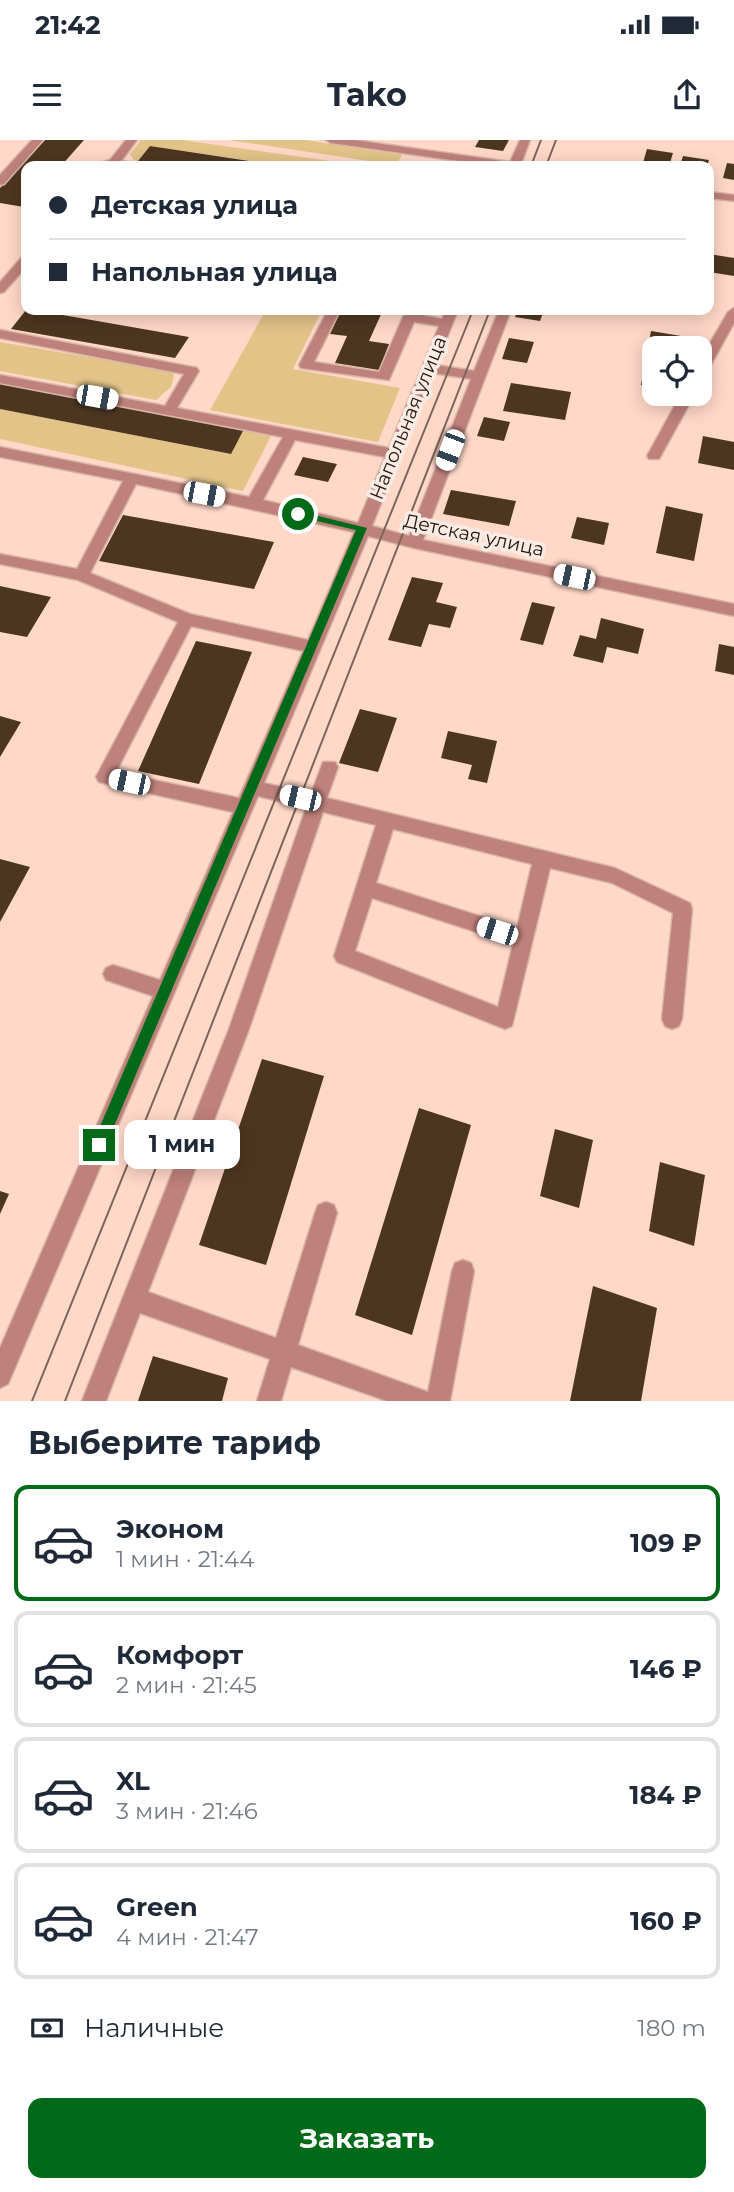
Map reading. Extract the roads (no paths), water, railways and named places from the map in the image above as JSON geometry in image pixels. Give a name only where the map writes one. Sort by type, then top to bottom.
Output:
[{"type":"street","points":[[0,182],[38,140]]},
{"type":"street","points":[[116,161],[132,140]]},
{"type":"street","points":[[334,140],[479,161]]},
{"type":"street","points":[[517,161],[525,140]]},
{"type":"street","points":[[409,161],[413,152]]},
{"type":"street","points":[[714,196],[734,198]]},
{"type":"street","points":[[0,289],[21,266]]},
{"type":"street","points":[[712,351],[734,312]]},
{"type":"street","points":[[331,315],[306,365],[384,377],[411,315]]},
{"type":"street","points":[[424,315],[449,317]]},
{"type":"street","points":[[414,543],[503,315]]},
{"type":"street","name":"Напольная улица","points":[[0,1376],[395,454],[449,317]]},
{"type":"street","points":[[0,334],[192,371],[169,410]]},
{"type":"street","points":[[430,368],[478,376]]},
{"type":"street","points":[[0,379],[395,454]]},
{"type":"street","points":[[654,456],[681,406]]},
{"type":"street","points":[[253,504],[292,433]]},
{"type":"street","name":"Детская улица","points":[[0,452],[253,504],[362,528],[414,543],[734,610]]},
{"type":"street","points":[[81,575],[131,479]]},
{"type":"street","points":[[0,559],[81,575],[187,619],[312,647]]},
{"type":"street","points":[[187,619],[105,777],[244,807]]},
{"type":"street","points":[[94,1401],[239,1029],[330,767]]},
{"type":"street","points":[[252,787],[615,876],[684,909],[672,1019]]},
{"type":"street","points":[[387,820],[344,956],[505,1019],[542,858]]},
{"type":"street","points":[[365,888],[524,939]]},
{"type":"street","points":[[113,974],[165,991]]},
{"type":"street","points":[[269,1401],[326,1213]]},
{"type":"street","points":[[438,1401],[463,1271]]},
{"type":"street","points":[[134,1299],[421,1401]]},
{"type":"tram line","points":[[533,161],[541,140]]},
{"type":"tram line","points":[[548,161],[556,140]]},
{"type":"tram line","points":[[32,1401],[471,315]]},
{"type":"tram line","points":[[65,1401],[488,315]]}]
